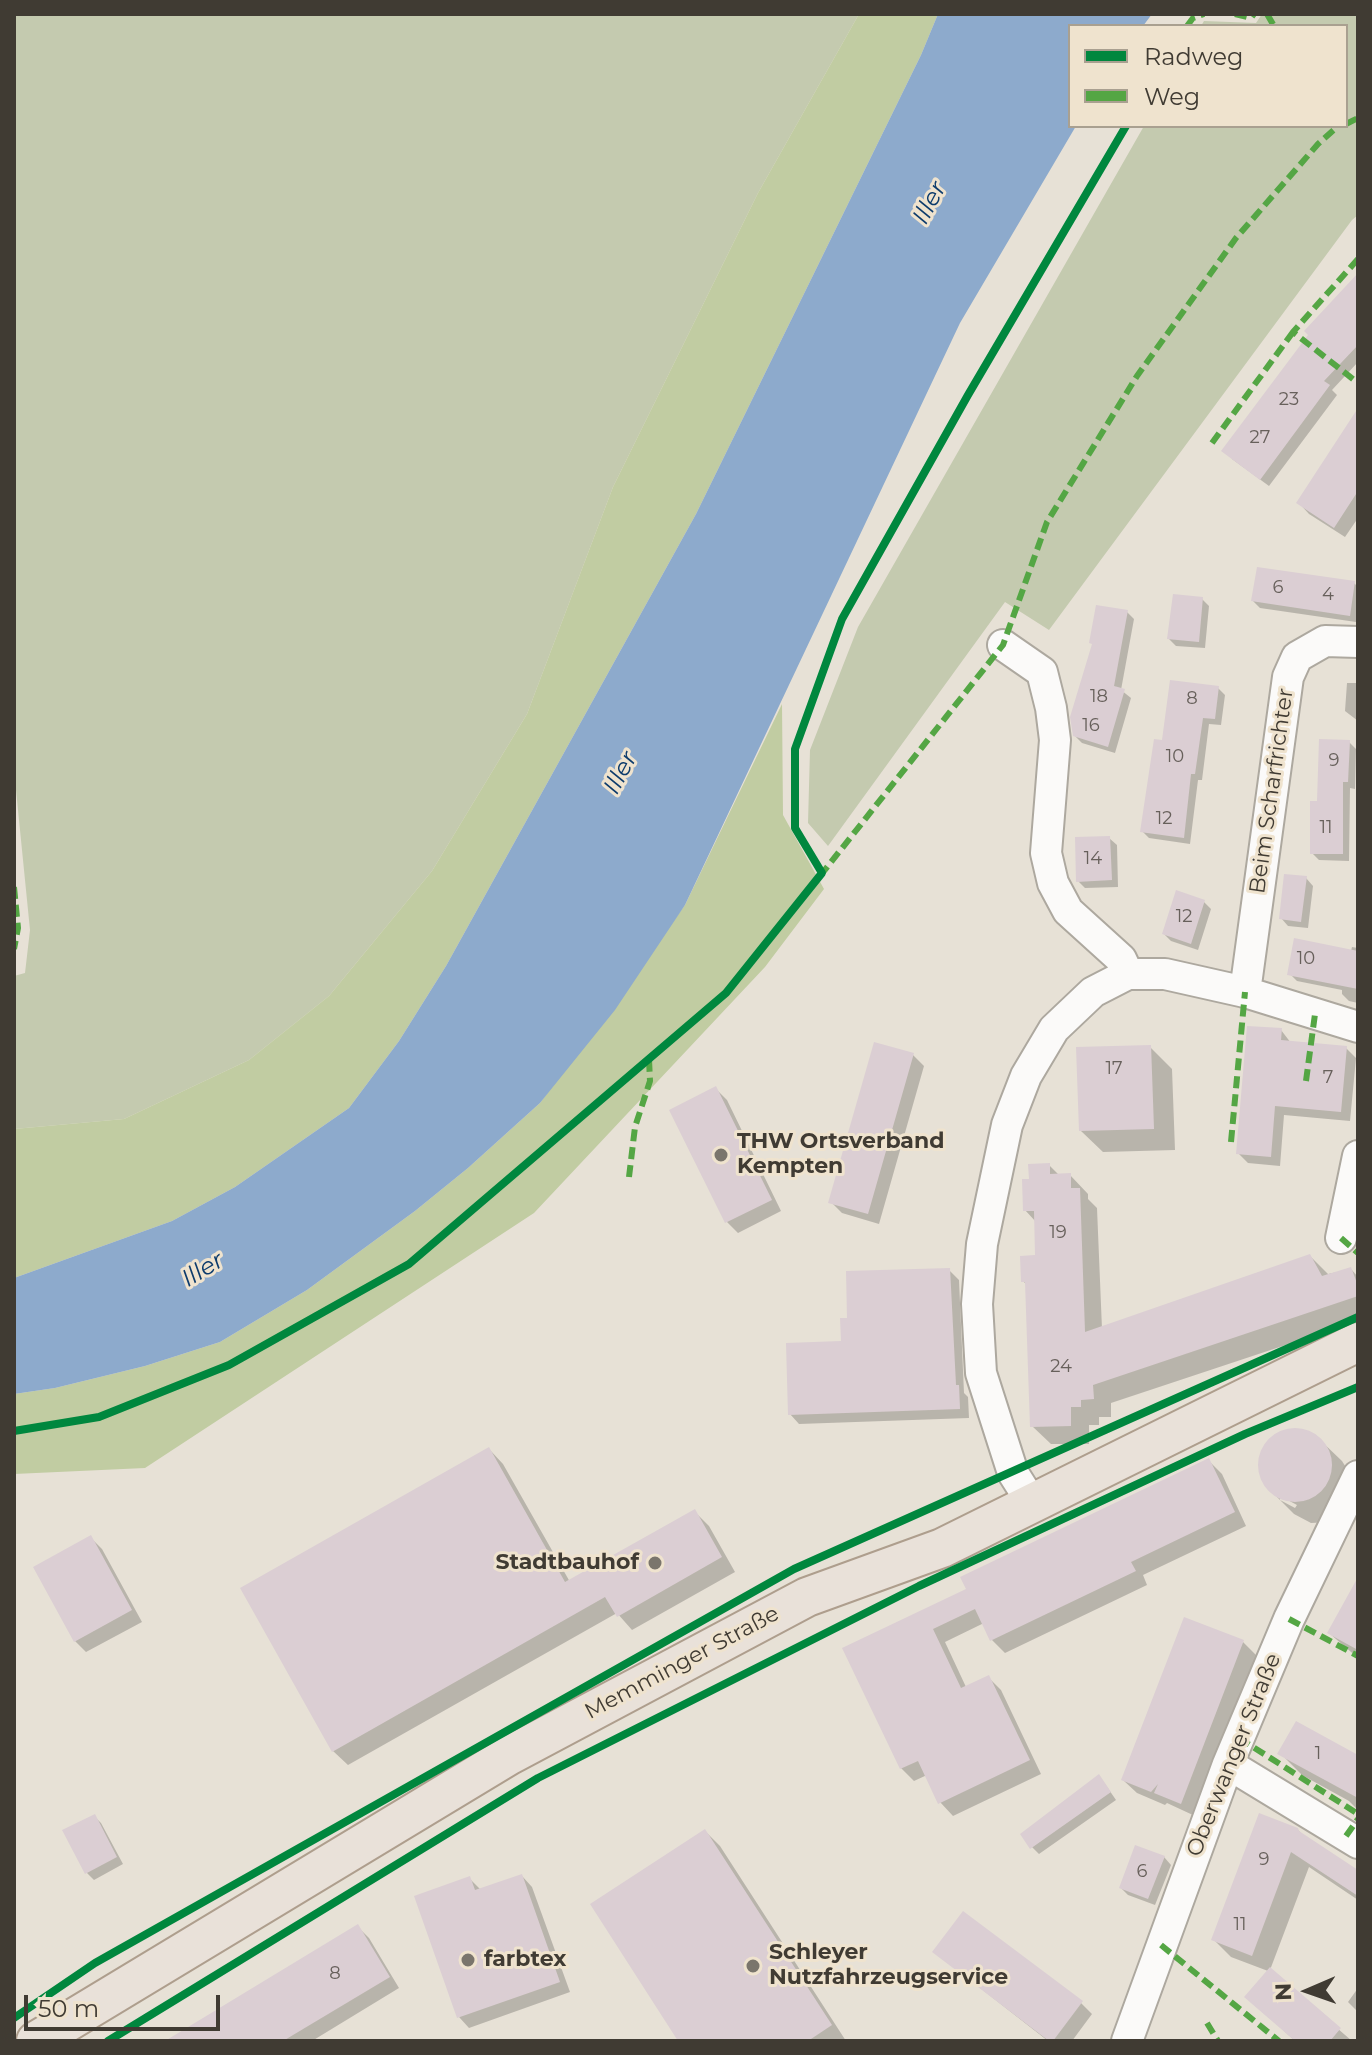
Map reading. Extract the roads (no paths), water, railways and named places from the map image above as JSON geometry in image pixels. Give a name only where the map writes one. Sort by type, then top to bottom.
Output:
[{"type":"main road","name":"Memminger Straße","points":[[36,2041],[508,1756],[807,1597],[942,1548],[1358,1342]]},
{"type":"street","name":"Beim Scharfrichter","points":[[1245,992],[1288,677],[1297,657],[1325,641],[1358,642]]},
{"type":"street","points":[[1003,645],[1042,672],[1051,708],[1055,740],[1046,853],[1053,883],[1068,911],[1121,959],[1128,974]]},
{"type":"street","points":[[1032,1503],[1013,1473],[981,1373],[977,1304],[982,1244],[1004,1133],[1026,1076],[1054,1029],[1093,992],[1128,974],[1165,974],[1245,992],[1358,1027]]},
{"type":"street","points":[[1341,1238],[1358,1156]]},
{"type":"street","name":"Oberwanger Straße","points":[[1127,2041],[1228,1764],[1289,1619],[1358,1476]]},
{"type":"street","points":[[1228,1764],[1358,1843]]},
{"type":"water","name":"Iller","points":[[938,14],[1152,14],[1144,24],[1068,24],[1068,128],[1075,128],[960,323],[685,905],[615,1010],[540,1103],[415,1211],[307,1290],[220,1342],[145,1366],[55,1388],[14,1394],[14,1278],[172,1221],[235,1187],[349,1108],[399,1041],[446,966],[696,514],[921,55]]},
{"type":"place","name":"THW Ortsverband Kempten","points":[[721,1155]]},
{"type":"place","name":"Stadtbauhof","points":[[655,1563]]},
{"type":"place","name":"farbtex","points":[[468,1960]]},
{"type":"place","name":"Schleyer Nutzfahrzeugservice","points":[[753,1966]]}]
